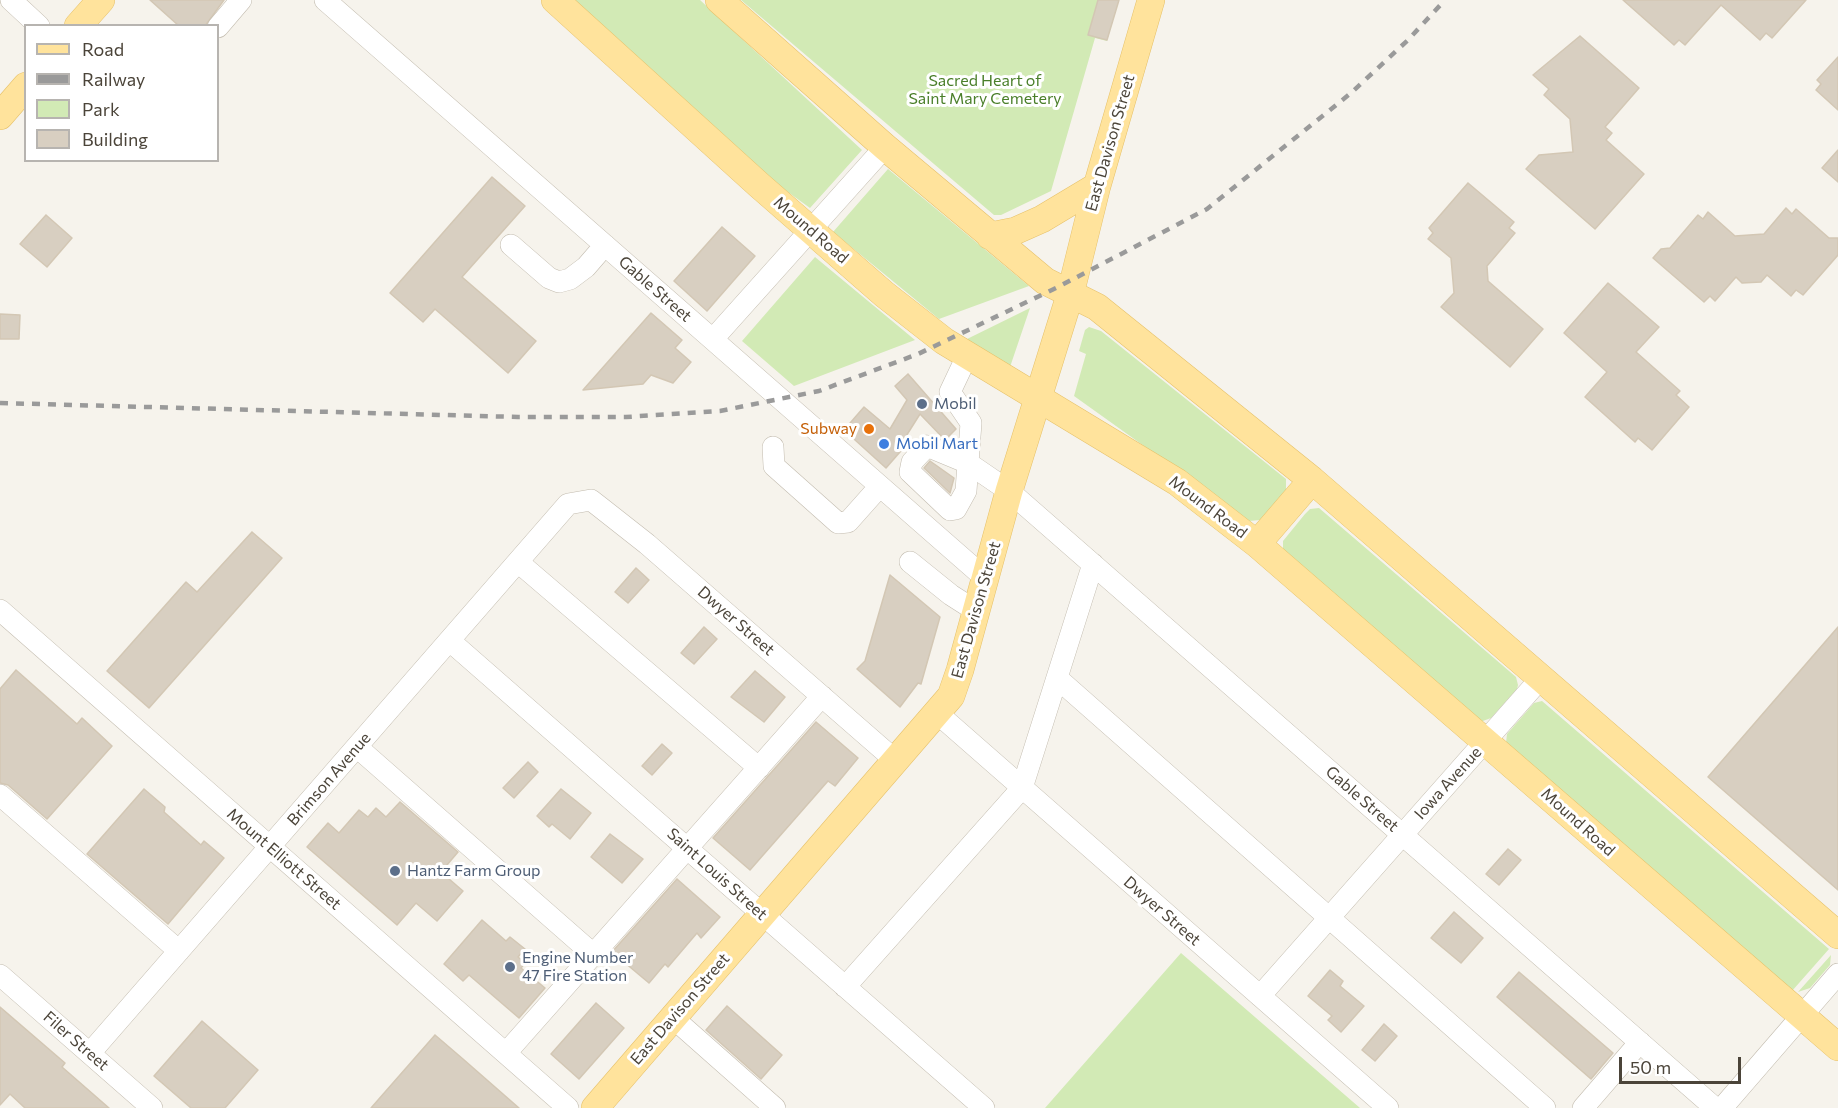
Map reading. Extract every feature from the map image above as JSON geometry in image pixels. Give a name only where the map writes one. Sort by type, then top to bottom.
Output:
[{"type":"main road","points":[[80,24],[100,0]]},
{"type":"main road","name":"Mound Road","points":[[555,0],[759,185],[884,294],[944,341],[1177,482],[1257,544],[1838,1047]]},
{"type":"main road","points":[[719,0],[885,147],[990,236],[1045,280],[1097,307],[1312,480],[1838,935]]},
{"type":"main road","name":"East Davison Street","points":[[595,1108],[951,696],[1070,295],[1097,186],[1151,0]]},
{"type":"main road","points":[[0,116],[24,88]]},
{"type":"main road","points":[[990,236],[1015,231],[1033,223],[1097,186]]},
{"type":"main road","points":[[1257,544],[1312,480]]},
{"type":"street","points":[[10,0],[37,24]]},
{"type":"street","points":[[219,26],[241,0]]},
{"type":"street","name":"Gable Street","points":[[325,0],[985,578]]},
{"type":"street","points":[[713,339],[885,147]]},
{"type":"street","points":[[511,245],[549,278],[559,282],[570,279],[586,267],[605,245]]},
{"type":"street","points":[[916,518],[933,494],[950,510],[956,509],[966,491],[970,423],[950,392],[967,356]]},
{"type":"street","name":"Gable Street","points":[[933,494],[910,472],[912,462],[927,446],[968,463],[1010,491],[1714,1108]]},
{"type":"street","points":[[773,447],[774,466],[838,523],[848,522],[880,486]]},
{"type":"street","name":"Dwyer Street","points":[[568,504],[591,500],[647,543],[896,761]]},
{"type":"street","name":"Brimson Avenue","points":[[90,1053],[568,504]]},
{"type":"street","points":[[518,562],[759,768]]},
{"type":"street","points":[[910,562],[951,595],[976,611]]},
{"type":"street","points":[[845,987],[1022,788],[1093,564]]},
{"type":"street","name":"Mount Elliott Street","points":[[0,610],[568,1108]]},
{"type":"street","name":"Saint Louis Street","points":[[450,641],[984,1108]]},
{"type":"street","points":[[1057,678],[1545,1108]]},
{"type":"street","name":"Iowa Avenue","points":[[1260,996],[1541,678]]},
{"type":"street","points":[[506,1053],[822,696]]},
{"type":"street","name":"Dwyer Street","points":[[937,713],[1388,1108]]},
{"type":"street","points":[[357,747],[594,955]]},
{"type":"street","points":[[0,795],[179,951]]},
{"type":"street","points":[[1722,1108],[1838,974]]},
{"type":"street","name":"Filer Street","points":[[0,975],[152,1108]]},
{"type":"street","points":[[672,1017],[775,1108]]},
{"type":"street","points":[[1583,1108],[1640,1042]]},
{"type":"green space","points":[[567,0],[700,0],[862,150],[810,208],[752,166]]},
{"type":"green space","name":"Sacred Heart of Saint Mary Cemetery","points":[[741,0],[1119,0],[1107,41],[1095,38],[1051,191],[1001,215],[994,215]]},
{"type":"green space","points":[[888,169],[1029,286],[939,319],[833,232]]},
{"type":"green space","points":[[815,257],[915,340],[794,386],[742,341]]},
{"type":"green space","points":[[1030,308],[1010,367],[965,340]]},
{"type":"green space","points":[[1089,327],[1101,331],[1286,479],[1286,491],[1260,520],[1249,521],[1074,396],[1086,354],[1079,351],[1085,330]]},
{"type":"green space","points":[[1319,508],[1516,677],[1517,689],[1491,718],[1480,722],[1283,551],[1283,541],[1305,514],[1310,509]]},
{"type":"green space","points":[[1542,701],[1829,949],[1792,991],[1506,743],[1507,734],[1534,703]]},
{"type":"green space","points":[[1181,953],[1360,1108],[1045,1108]]},
{"type":"green space","points":[[1831,955],[1830,965],[1810,988],[1798,992]]},
{"type":"building","points":[[150,0],[224,0],[206,24],[177,24]]},
{"type":"building","points":[[1098,0],[1119,0],[1107,40],[1088,35]]},
{"type":"building","points":[[1623,0],[1806,0],[1772,38],[1766,33],[1760,40],[1721,5],[1685,45],[1679,40],[1674,45]]},
{"type":"building","points":[[1580,36],[1639,88],[1605,127],[1612,133],[1606,140],[1644,174],[1595,229],[1526,169],[1539,155],[1573,152],[1570,119],[1544,95],[1549,89],[1533,75]]},
{"type":"building","points":[[1838,57],[1838,110],[1816,90],[1821,84],[1817,80]]},
{"type":"building","points":[[1838,150],[1838,182],[1822,168]]},
{"type":"building","points":[[492,177],[525,206],[462,277],[536,341],[508,373],[435,309],[423,322],[390,293]]},
{"type":"building","points":[[1468,183],[1514,222],[1509,228],[1515,233],[1487,266],[1488,281],[1543,329],[1510,367],[1441,307],[1454,293],[1451,258],[1428,239],[1433,233],[1429,228]]},
{"type":"building","points":[[1786,208],[1792,214],[1796,209],[1829,238],[1838,238],[1838,255],[1803,295],[1796,290],[1791,296],[1767,275],[1761,282],[1742,283],[1736,277],[1715,301],[1710,296],[1704,302],[1653,258],[1661,249],[1670,248],[1698,215],[1703,219],[1708,212],[1735,236],[1764,234]]},
{"type":"building","points":[[46,215],[72,238],[47,267],[20,244]]},
{"type":"building","points":[[722,227],[755,256],[707,311],[674,281]]},
{"type":"building","points":[[1608,283],[1659,327],[1636,352],[1680,391],[1676,395],[1689,407],[1652,450],[1638,438],[1635,442],[1585,397],[1607,372],[1564,333]]},
{"type":"building","points":[[651,313],[682,340],[675,348],[691,362],[673,383],[651,375],[643,384],[583,390]]},
{"type":"building","points":[[0,314],[20,315],[19,339],[0,339]]},
{"type":"building","points":[[908,374],[956,429],[945,440],[920,414],[903,441],[907,444],[886,468],[844,430],[864,407],[890,429],[907,400],[895,386]]},
{"type":"building","points":[[930,461],[954,478],[950,493],[924,468]]},
{"type":"building","points":[[252,532],[282,558],[149,708],[107,671],[186,582],[197,592]]},
{"type":"building","points":[[636,568],[649,580],[628,603],[615,592]]},
{"type":"building","points":[[890,575],[940,617],[921,684],[918,683],[900,707],[857,669],[865,661]]},
{"type":"building","points":[[704,627],[717,639],[694,664],[681,653]]},
{"type":"building","points":[[1838,627],[1838,890],[1708,777]]},
{"type":"building","points":[[16,670],[77,724],[82,718],[112,746],[47,819],[8,785],[0,783],[0,689]]},
{"type":"building","points":[[755,671],[785,697],[764,722],[731,697]]},
{"type":"building","points":[[816,722],[858,758],[835,786],[828,781],[750,870],[713,838]]},
{"type":"building","points":[[662,744],[672,753],[652,775],[642,766]]},
{"type":"building","points":[[528,762],[538,772],[514,798],[503,788]]},
{"type":"building","points":[[144,789],[165,807],[164,812],[201,845],[204,841],[224,858],[168,924],[87,854]]},
{"type":"building","points":[[561,789],[591,813],[570,839],[552,824],[549,827],[537,816]]},
{"type":"building","points":[[400,802],[458,852],[441,872],[463,891],[437,921],[416,903],[397,925],[307,847],[328,823],[339,833],[359,810],[368,817],[376,808],[386,817]]},
{"type":"building","points":[[610,834],[643,859],[622,883],[591,857]]},
{"type":"building","points":[[1508,849],[1521,860],[1499,885],[1486,874]]},
{"type":"building","points":[[677,879],[720,917],[701,938],[697,933],[668,967],[665,964],[649,983],[612,952]]},
{"type":"building","points":[[1454,912],[1483,938],[1461,963],[1431,938]]},
{"type":"building","points":[[482,920],[506,941],[510,937],[525,949],[518,957],[525,963],[521,968],[545,988],[519,1018],[469,975],[463,981],[444,964]]},
{"type":"building","points":[[1330,970],[1343,981],[1340,986],[1364,1006],[1341,1032],[1328,1020],[1332,1016],[1308,996]]},
{"type":"building","points":[[1519,972],[1613,1053],[1591,1079],[1497,997]]},
{"type":"building","points":[[596,1003],[624,1028],[579,1079],[551,1054]]},
{"type":"building","points":[[727,1006],[782,1055],[761,1079],[706,1030]]},
{"type":"building","points":[[0,1007],[65,1063],[62,1067],[109,1108],[25,1108],[10,1094],[0,1105]]},
{"type":"building","points":[[202,1021],[258,1070],[225,1108],[191,1108],[154,1076]]},
{"type":"building","points":[[1384,1024],[1397,1036],[1375,1061],[1362,1050]]},
{"type":"building","points":[[435,1035],[463,1059],[519,1108],[371,1108]]},
{"type":"railway","points":[[0,403],[518,417],[626,417],[720,411],[819,391],[918,354],[1056,288],[1207,209],[1351,93],[1408,40],[1445,0]]},
{"type":"place","name":"Mobil","points":[[922,404]]},
{"type":"place","name":"Subway","points":[[869,429]]},
{"type":"place","name":"Mobil Mart","points":[[884,444]]},
{"type":"place","name":"Hantz Farm Group","points":[[395,871]]},
{"type":"place","name":"Engine Number 47 Fire Station","points":[[510,967]]}]
